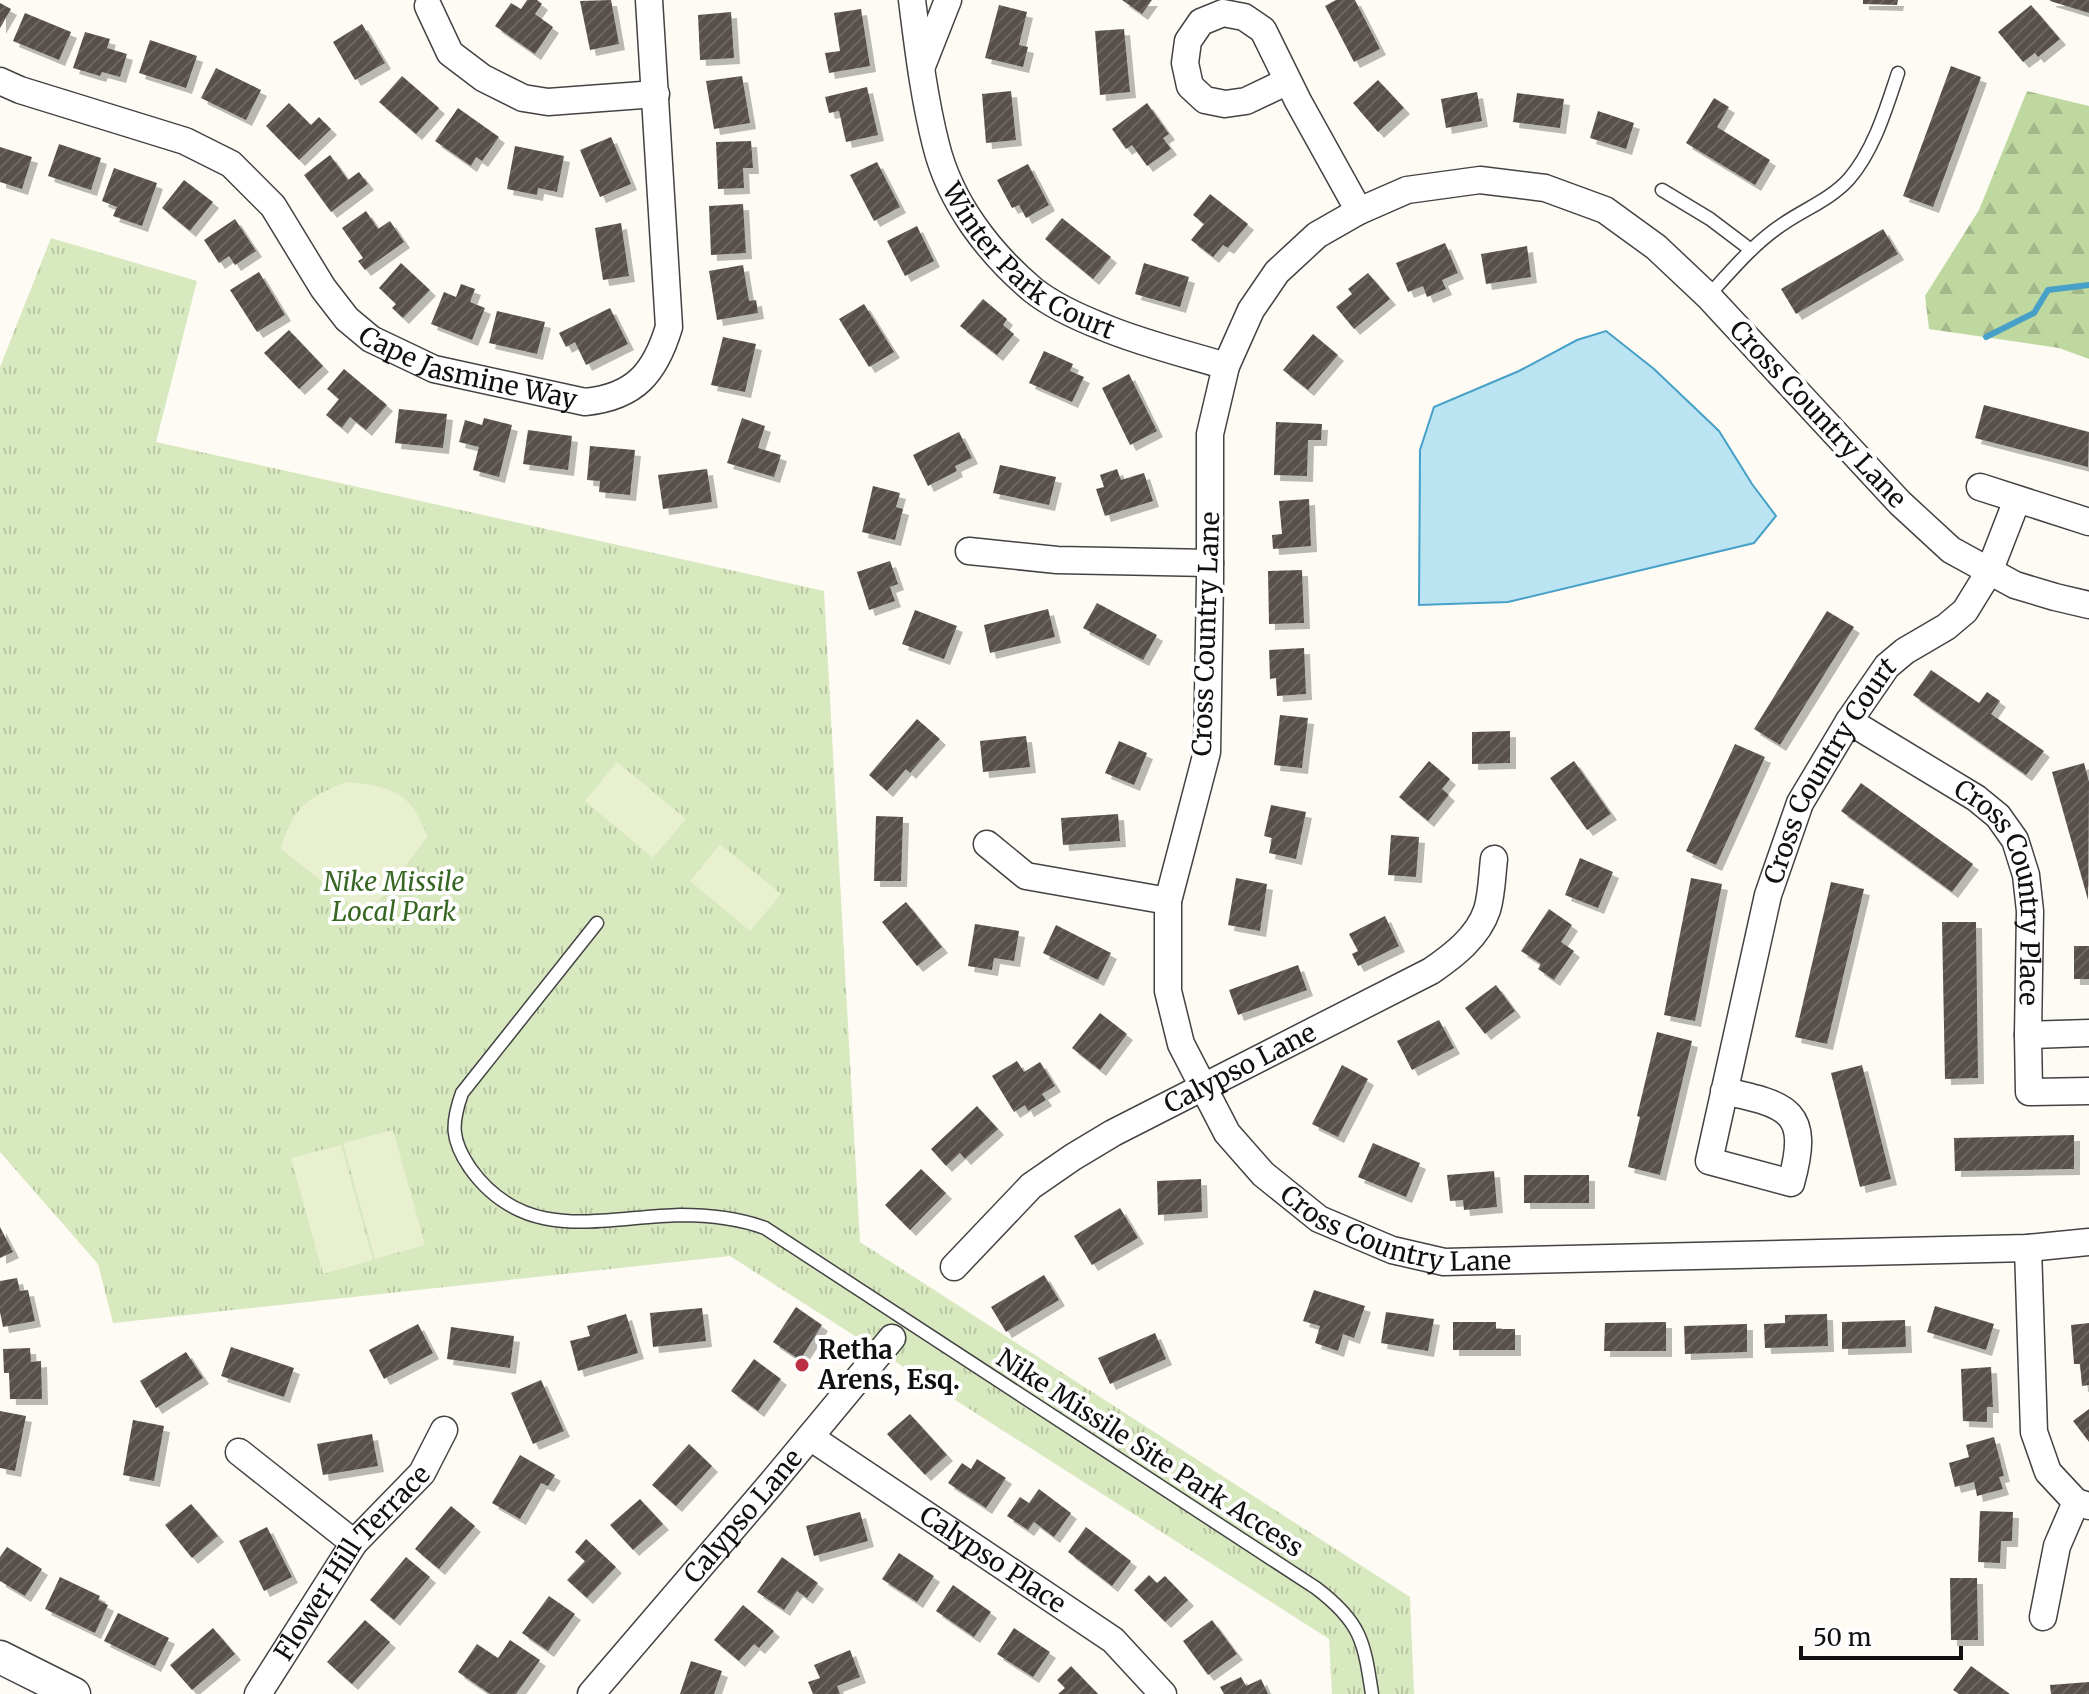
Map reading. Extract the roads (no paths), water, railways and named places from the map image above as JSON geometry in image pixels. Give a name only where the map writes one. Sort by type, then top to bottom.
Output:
[{"type":"street","name":"Cape Jasmine Way","points":[[0,81],[185,141],[231,164],[273,206],[323,288],[347,319],[371,339],[434,369],[585,402],[605,400],[641,382],[662,351],[669,327],[649,0]]},
{"type":"street","name":"Winter Park Court","points":[[912,0],[936,147],[964,212],[986,243],[1034,291],[1063,308],[1105,328],[1226,366]]},
{"type":"street","points":[[921,70],[948,0]]},
{"type":"street","points":[[428,6],[450,53],[483,78],[523,98],[548,102],[656,94]]},
{"type":"street","points":[[1288,81],[1359,211]]},
{"type":"street","name":"Cross Country Lane","points":[[2089,605],[2015,585],[1951,550],[1900,503],[1708,296],[1656,247],[1605,210],[1545,188],[1480,180],[1407,190],[1359,211],[1317,235],[1277,272],[1251,310],[1226,366],[1210,434],[1207,752],[1168,901],[1168,991],[1181,1044],[1227,1133],[1263,1174],[1319,1219],[1392,1250],[1444,1262],[2028,1248],[2089,1242]]},
{"type":"street","points":[[1980,487],[2089,522]]},
{"type":"street","name":"Cross Country Court","points":[[1724,1091],[1768,895],[1800,803],[1849,721],[1887,666],[1965,611],[1989,572],[2017,500]]},
{"type":"street","points":[[969,551],[1057,560],[1210,563]]},
{"type":"street","name":"Cross Country Place","points":[[1849,721],[1976,798],[1998,816],[2015,840],[2026,875],[2030,911],[2029,1092],[2089,1091]]},
{"type":"street","points":[[987,844],[1026,876],[1168,901]]},
{"type":"street","name":"Calypso Lane","points":[[954,1267],[1031,1186],[1073,1157],[1113,1133],[1431,971],[1447,960],[1478,929],[1487,911],[1494,859]]},
{"type":"street","name":"Cross Country Place","points":[[2028,1035],[2089,1033]]},
{"type":"street","points":[[2028,1248],[2034,1432],[2048,1472],[2082,1504],[2057,1546],[2043,1617]]},
{"type":"street","name":"Calypso Lane","points":[[604,1689],[892,1338]]},
{"type":"street","name":"Flower Hill Terrace","points":[[258,1694],[354,1543],[422,1473],[444,1430]]},
{"type":"street","name":"Calypso Place","points":[[810,1437],[1113,1640],[1163,1694]]},
{"type":"street","points":[[239,1452],[354,1543]]},
{"type":"street","points":[[0,1657],[74,1694]]},
{"type":"lane","points":[[1708,296],[1751,250],[1782,225],[1823,201],[1849,179],[1884,116],[1898,73]]},
{"type":"lane","points":[[1662,190],[1710,219],[1751,250]]},
{"type":"lane","name":"Nike Missile Site Park Access","points":[[597,923],[462,1093],[453,1126],[457,1144],[465,1160],[493,1195],[518,1211],[556,1222],[680,1215],[735,1219],[765,1228],[1326,1595],[1354,1623],[1366,1655],[1372,1694]]},
{"type":"water","points":[[1606,331],[1654,369],[1719,431],[1776,516],[1754,543],[1508,602],[1419,605],[1420,450],[1434,407],[1519,371],[1577,340]]},
{"type":"waterway","points":[[1986,337],[2034,313],[2048,290],[2089,285]]},
{"type":"place","name":"Retha Arens, Esq.","points":[[802,1365]]},
{"type":"park label","name":"Nike Missile Local Park","points":[[394,897]]}]
